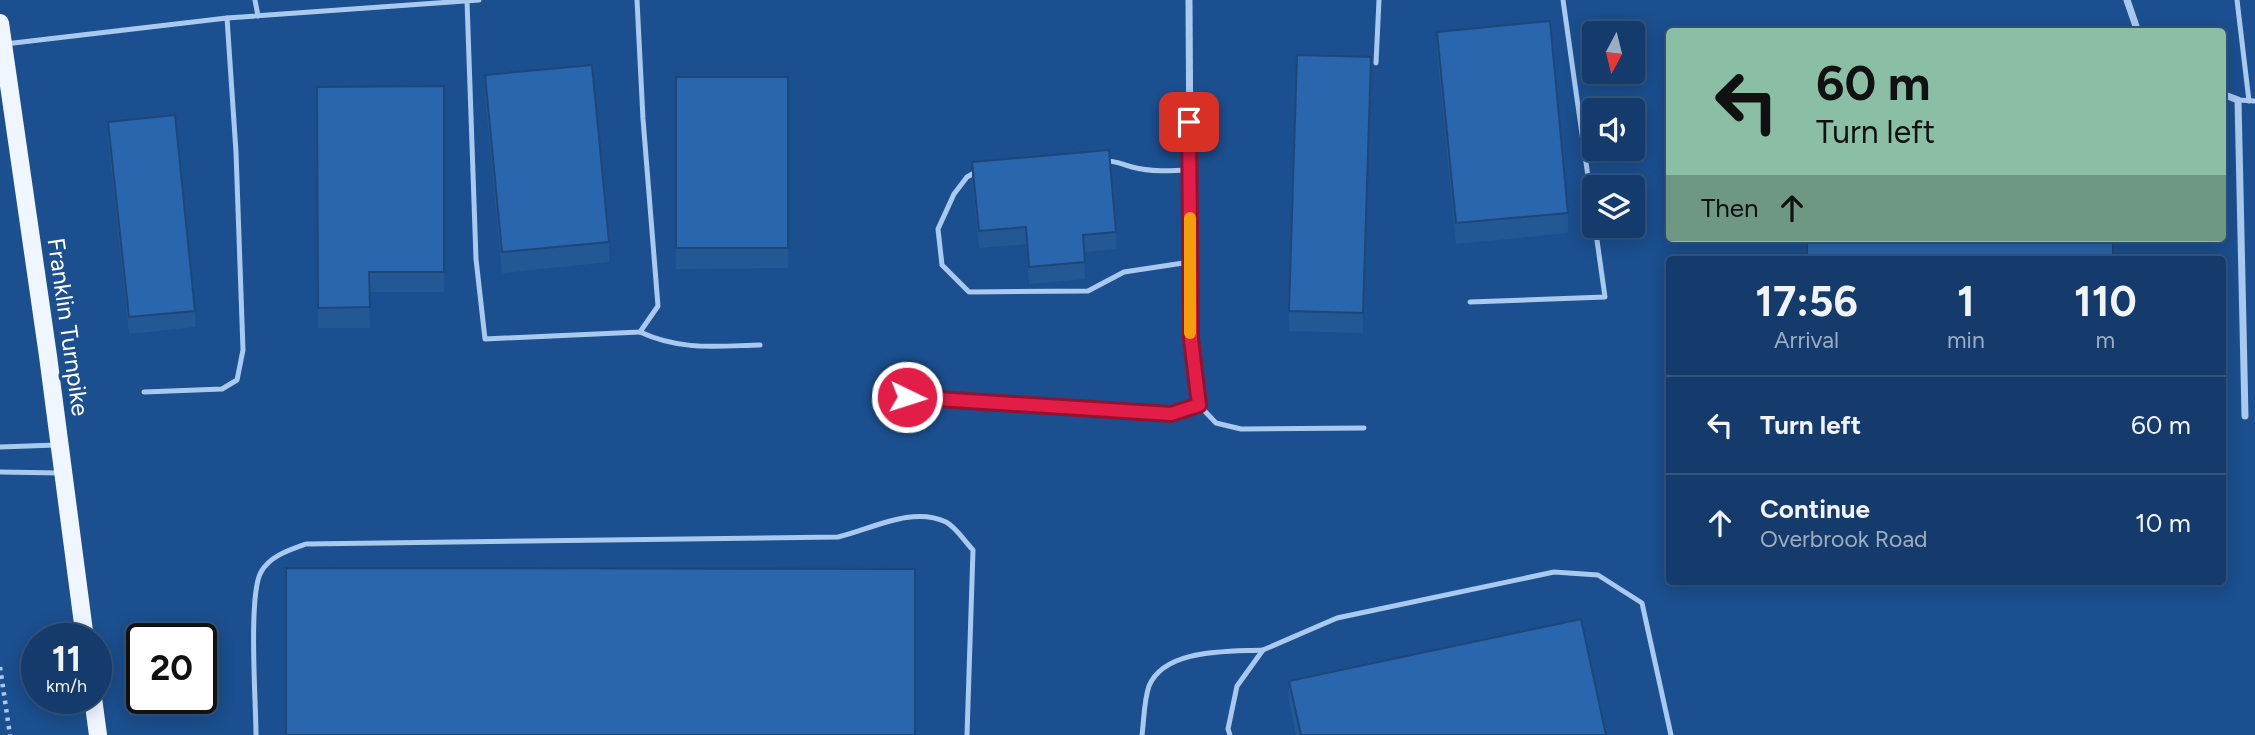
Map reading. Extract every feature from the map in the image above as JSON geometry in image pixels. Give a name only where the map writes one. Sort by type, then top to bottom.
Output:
[{"type":"main road","name":"Franklin Turnpike","points":[[0,23],[83,623]]},
{"type":"main road","points":[[95,714],[98,735]]},
{"type":"street","points":[[1189,0],[1191,339]]},
{"type":"street","points":[[2127,0],[2137,28]]},
{"type":"street","points":[[2226,96],[2238,100],[2245,415]]},
{"type":"lane","points":[[256,0],[258,16]]},
{"type":"lane","points":[[2,44],[227,18],[479,0]]},
{"type":"lane","points":[[637,0],[643,120],[658,306],[640,332]]},
{"type":"lane","points":[[1376,63],[1378,0]]},
{"type":"lane","points":[[1563,0],[1588,175]]},
{"type":"lane","points":[[2237,0],[2252,101],[2238,100]]},
{"type":"lane","points":[[467,1],[476,259],[485,339],[640,332],[661,342],[692,347],[760,345]]},
{"type":"lane","points":[[144,392],[222,389],[237,380],[243,350],[236,152],[227,18]]},
{"type":"lane","points":[[1090,162],[1116,160],[1131,167],[1159,171],[1190,170]]},
{"type":"lane","points":[[986,167],[967,177],[944,211],[938,229],[942,265],[969,292],[1088,291],[1124,272],[1190,262]]},
{"type":"lane","points":[[1470,302],[1605,297],[1597,238]]},
{"type":"lane","points":[[1191,339],[1199,405],[1216,423],[1241,429],[1364,428]]},
{"type":"lane","points":[[907,397],[1171,414],[1199,405]]},
{"type":"lane","points":[[0,447],[59,445]]},
{"type":"lane","points":[[0,472],[62,473]]},
{"type":"lane","points":[[256,735],[254,595],[261,572],[280,553],[306,544],[838,537],[883,523],[920,516],[948,523],[973,551],[967,735]]},
{"type":"lane","points":[[1142,735],[1149,687],[1161,669],[1200,653],[1263,650],[1337,618],[1554,572],[1598,575],[1642,603],[1671,735]]},
{"type":"lane","points":[[1230,735],[1228,729],[1237,686],[1263,650]]},
{"type":"path","points":[[0,667],[10,735]]},
{"type":"building","points":[[1550,21],[1568,213],[1456,223],[1437,32]]},
{"type":"building","points":[[1297,55],[1371,57],[1363,313],[1289,311]]},
{"type":"building","points":[[592,65],[609,242],[502,252],[485,75]]},
{"type":"building","points":[[676,77],[788,77],[788,248],[676,248]]},
{"type":"building","points":[[444,86],[444,272],[369,272],[370,307],[318,308],[317,87]]},
{"type":"building","points":[[175,115],[195,311],[129,317],[108,122]]},
{"type":"building","points":[[1109,150],[1116,232],[1083,235],[1085,262],[1029,267],[1026,227],[979,231],[972,162]]},
{"type":"building","points":[[1807,242],[2113,242],[2113,256],[1807,256]]},
{"type":"building","points":[[286,568],[915,569],[915,735],[286,735]]},
{"type":"building","points":[[1581,619],[1606,735],[1301,735],[1289,681]]},
{"type":"slow traffic","points":[[1190,218],[1190,333]]},
{"type":"route","points":[[907,397],[1122,413],[1171,414],[1199,405],[1191,339],[1189,122]]}]
